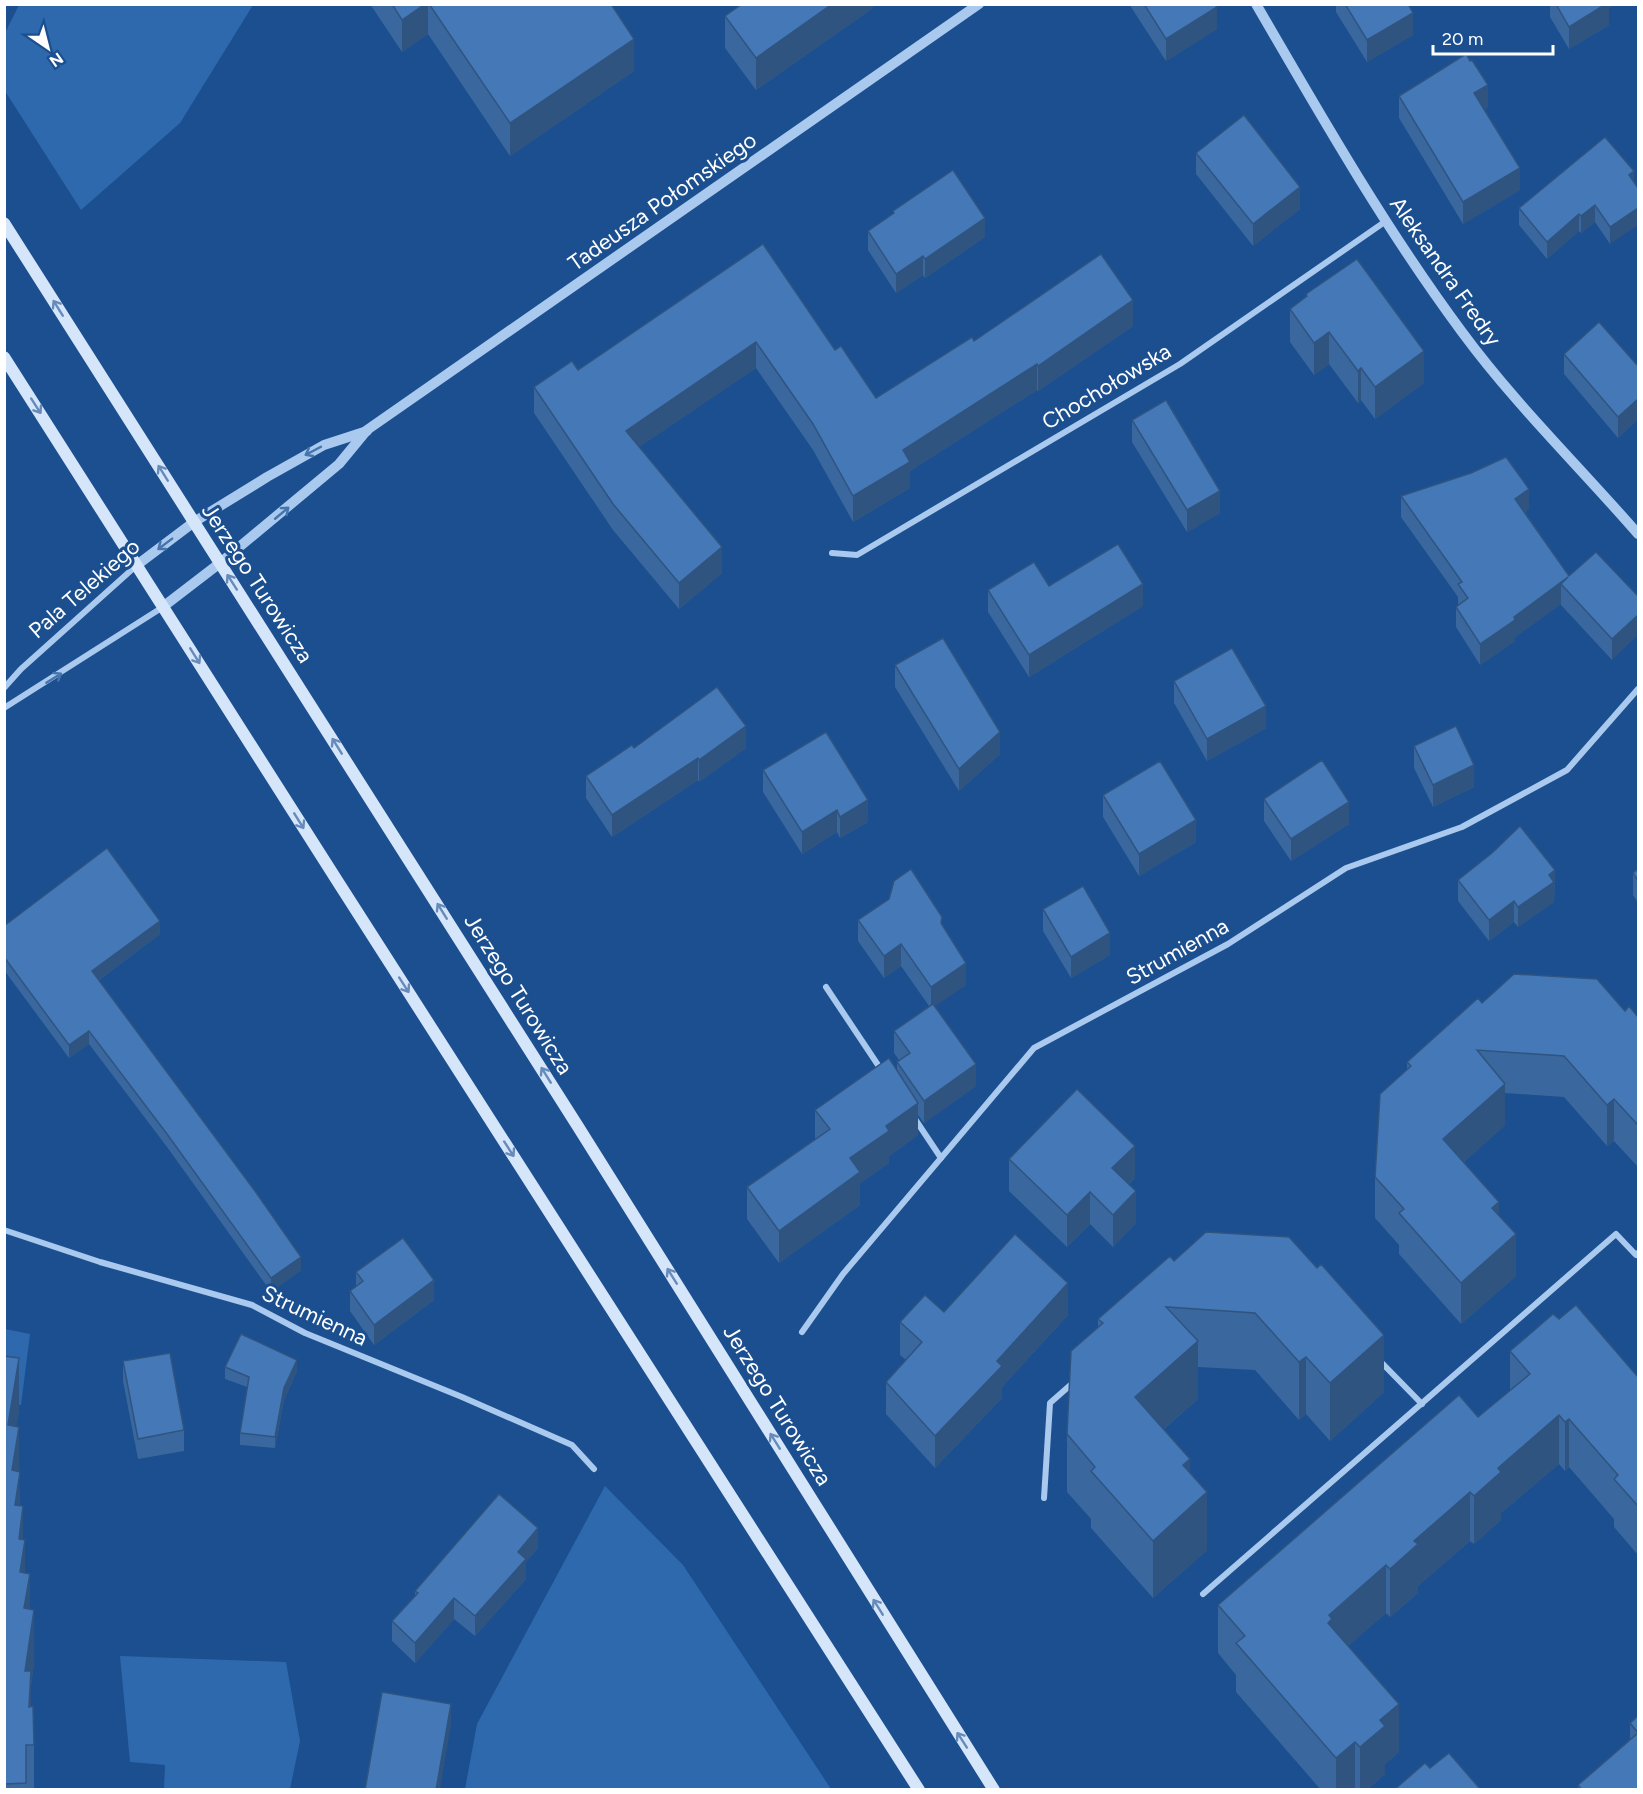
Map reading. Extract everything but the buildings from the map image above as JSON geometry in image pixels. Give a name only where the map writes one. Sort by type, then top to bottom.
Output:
[{"type":"main road","name":"Jerzego Turowicza","points":[[4,223],[584,1135],[994,1790]]},
{"type":"main road","points":[[4,357],[918,1790]]},
{"type":"street","name":"Tadeusza Połomskiego","points":[[194,522],[324,445],[367,430],[979,4]]},
{"type":"street","name":"Aleksandra Fredry","points":[[1256,4],[1325,124],[1386,221],[1462,333],[1513,396],[1638,534]]},
{"type":"street","name":"Chochołowska","points":[[832,553],[857,555],[1180,364],[1386,221]]},
{"type":"street","name":"Tadeusza Połomskiego","points":[[164,606],[220,563],[339,464],[367,430]]},
{"type":"street","name":"Pala Telekiego","points":[[4,688],[21,669],[137,565],[194,522]]},
{"type":"street","points":[[4,708],[67,670],[164,606]]},
{"type":"street","name":"Strumienna","points":[[802,1332],[843,1274],[1034,1048],[1228,944],[1346,868],[1462,827],[1567,770],[1638,690]]},
{"type":"street","points":[[826,987],[884,1072]]},
{"type":"street","points":[[909,1111],[941,1158]]},
{"type":"street","name":"Strumienna","points":[[4,1230],[100,1262],[252,1305],[305,1333],[572,1445],[594,1469]]},
{"type":"street","points":[[1203,1594],[1616,1234],[1638,1255]]},
{"type":"street","points":[[1373,1353],[1422,1404]]},
{"type":"street","points":[[1044,1498],[1050,1403],[1084,1372]]},
{"type":"shaded area","points":[[19,5],[253,5],[180,123],[81,210],[5,91],[5,33]]},
{"type":"shaded area","points":[[5,1329],[30,1334],[21,1405],[5,1403]]},
{"type":"shaded area","points":[[605,1486],[683,1565],[831,1789],[465,1789],[477,1724]]},
{"type":"shaded area","points":[[120,1656],[286,1662],[300,1741],[290,1789],[164,1789],[165,1765],[130,1762]]}]
